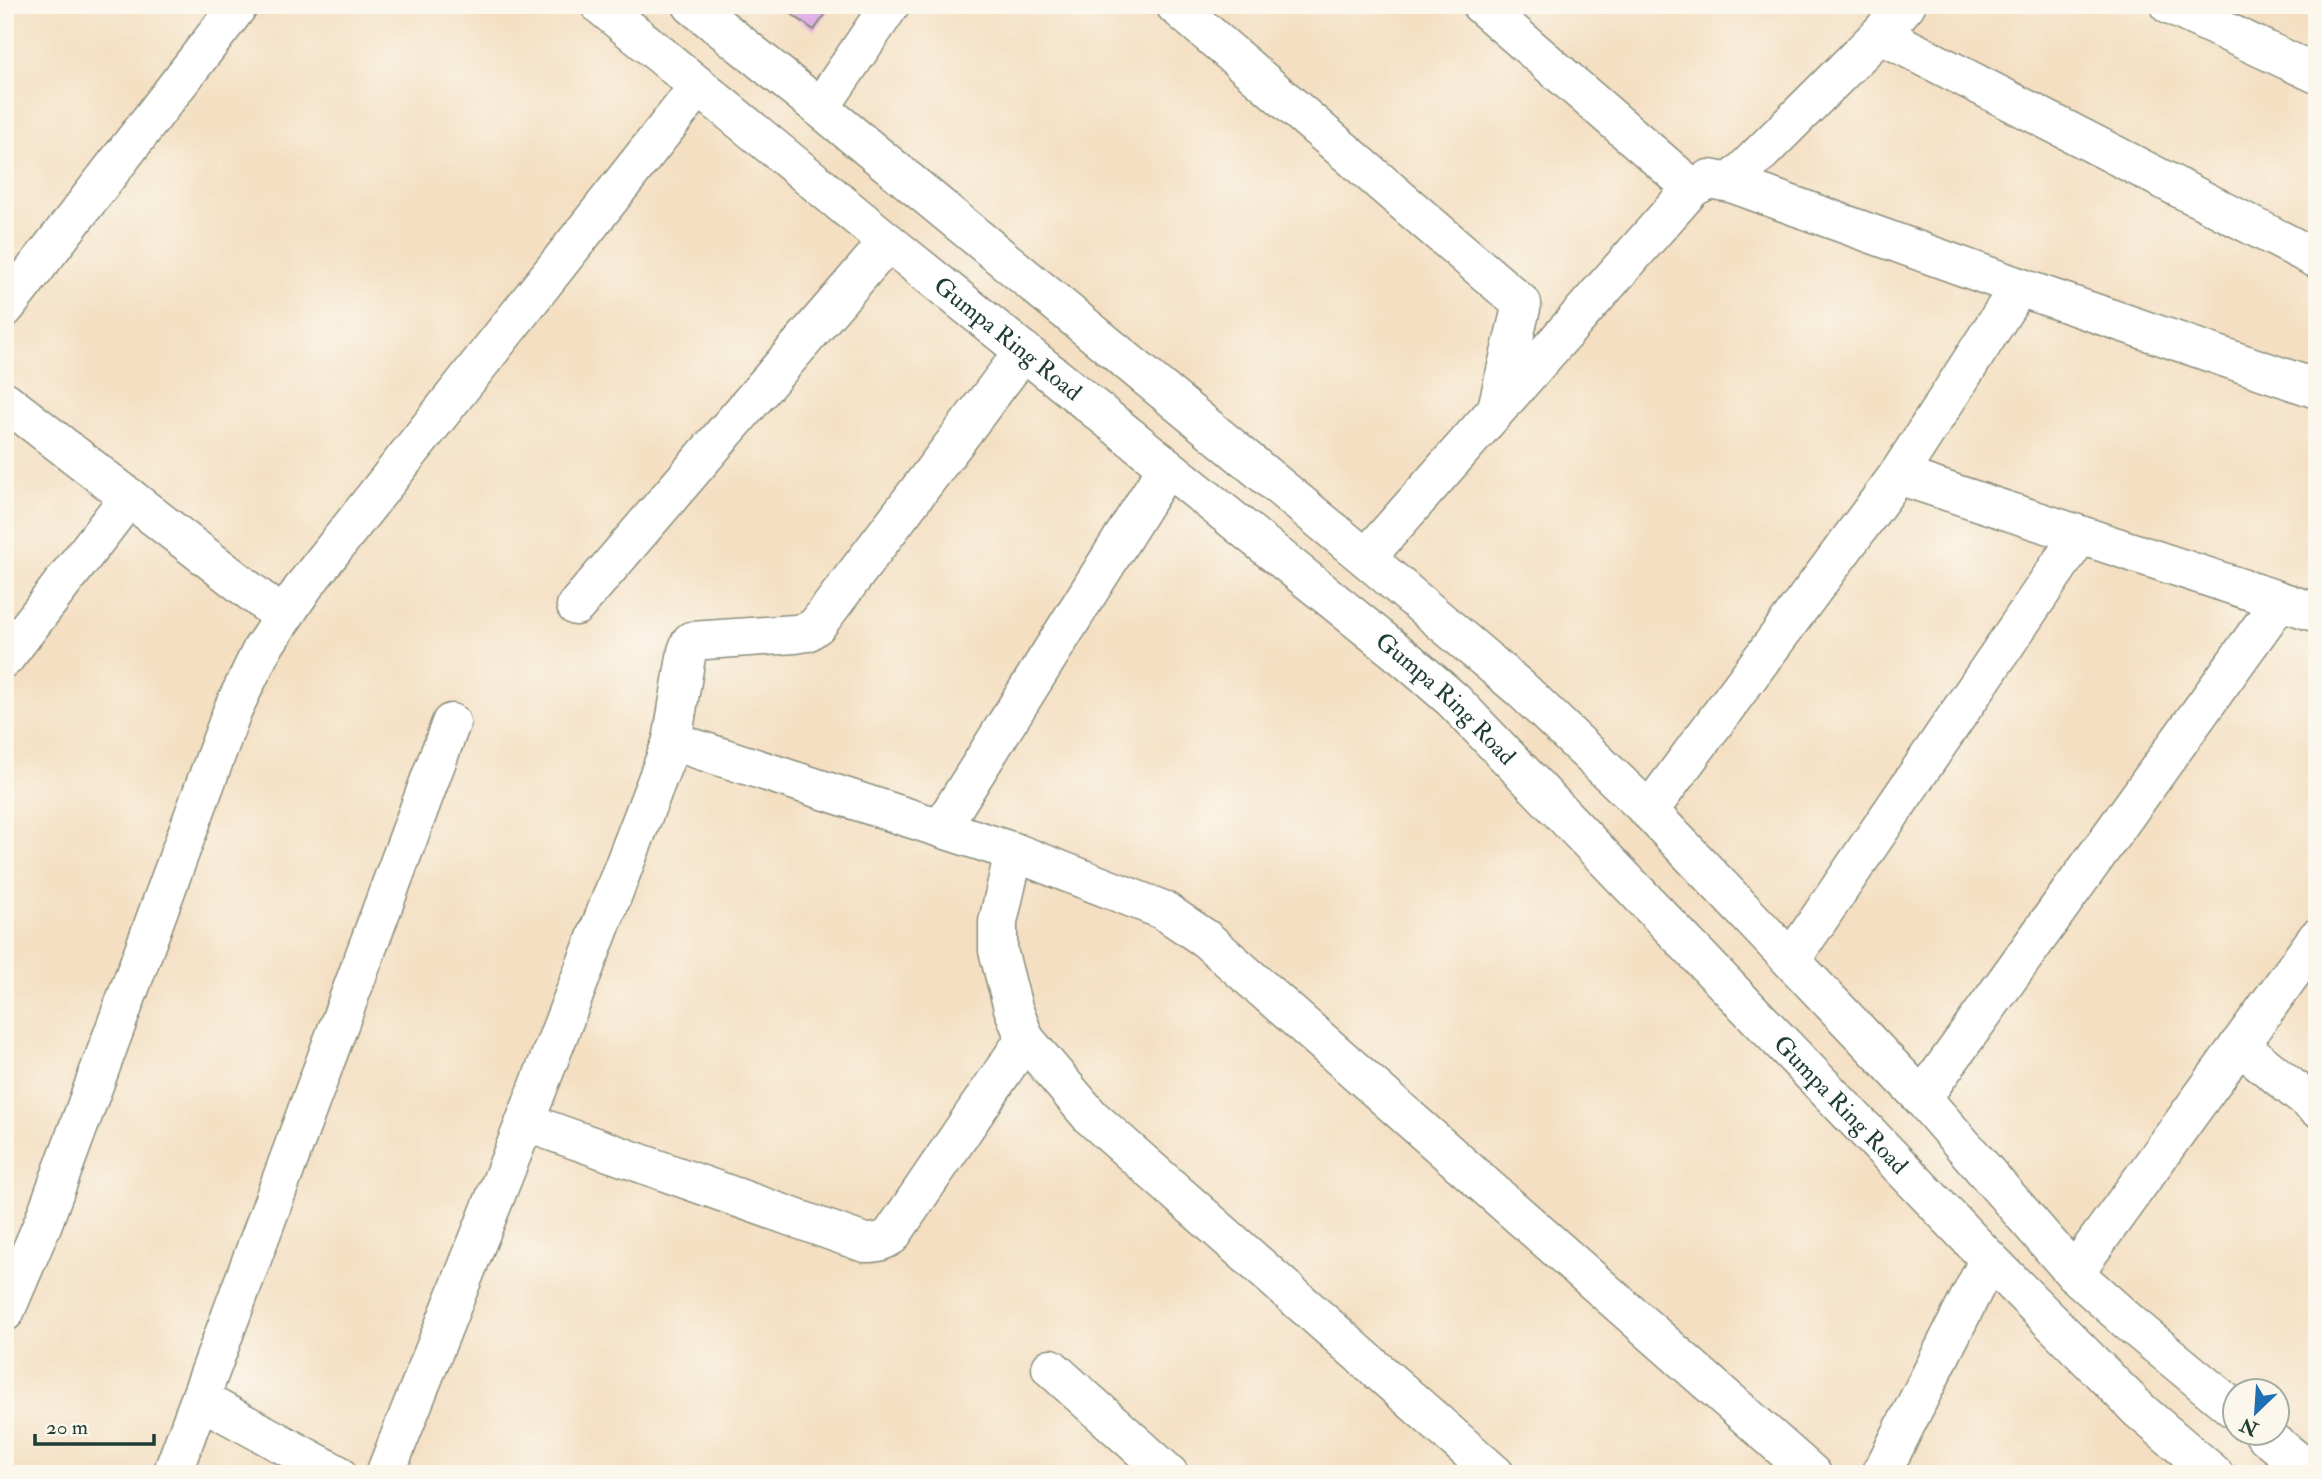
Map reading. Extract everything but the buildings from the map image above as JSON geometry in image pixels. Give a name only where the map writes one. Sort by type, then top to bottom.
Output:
[{"type":"street","points":[[5,308],[239,5]]},
{"type":"street","name":"Gumpa Ring Road","points":[[600,5],[1453,701],[1989,1259],[2140,1411],[2214,1474]]},
{"type":"street","points":[[692,5],[1366,558],[1521,689],[1649,811],[1922,1098],[2074,1273],[2220,1397]]},
{"type":"street","points":[[820,108],[890,5]]},
{"type":"street","points":[[1175,5],[1522,304],[1497,409]]},
{"type":"street","points":[[1481,5],[1692,188]]},
{"type":"street","points":[[1731,183],[1906,5]]},
{"type":"street","points":[[2169,5],[2317,74]]},
{"type":"street","points":[[1880,34],[2317,258]]},
{"type":"street","points":[[5,1312],[43,1223],[233,709],[262,649],[282,616],[699,86]]},
{"type":"street","points":[[1366,558],[1692,188],[1709,178],[1731,183],[2317,389]]},
{"type":"street","points":[[576,606],[888,242]]},
{"type":"street","points":[[1649,811],[1898,475],[2019,286]]},
{"type":"street","points":[[385,1474],[526,1122],[672,741],[691,641],[795,634],[807,632],[817,625],[1024,351]]},
{"type":"street","points":[[5,401],[282,616]]},
{"type":"street","points":[[941,828],[1167,467]]},
{"type":"street","points":[[1898,475],[2317,613]]},
{"type":"street","points":[[5,659],[129,498]]},
{"type":"street","points":[[1791,960],[2080,535]]},
{"type":"street","points":[[1922,1098],[2280,601]]},
{"type":"street","points":[[172,1474],[451,723]]},
{"type":"street","points":[[672,741],[1014,852],[1163,910],[1206,939],[1811,1474]]},
{"type":"street","points":[[1014,852],[998,922],[998,950],[1013,1008],[1025,1039],[1091,1117],[1495,1474]]},
{"type":"street","points":[[2074,1273],[2317,938]]},
{"type":"street","points":[[526,1122],[852,1238],[875,1243],[891,1236],[1025,1039]]},
{"type":"street","points":[[2239,1045],[2317,1108]]},
{"type":"street","points":[[1881,1474],[1989,1259]]},
{"type":"street","points":[[1051,1368],[1169,1474]]},
{"type":"street","points":[[201,1400],[337,1474]]},
{"type":"street","points":[[2282,1448],[2313,1474]]}]
